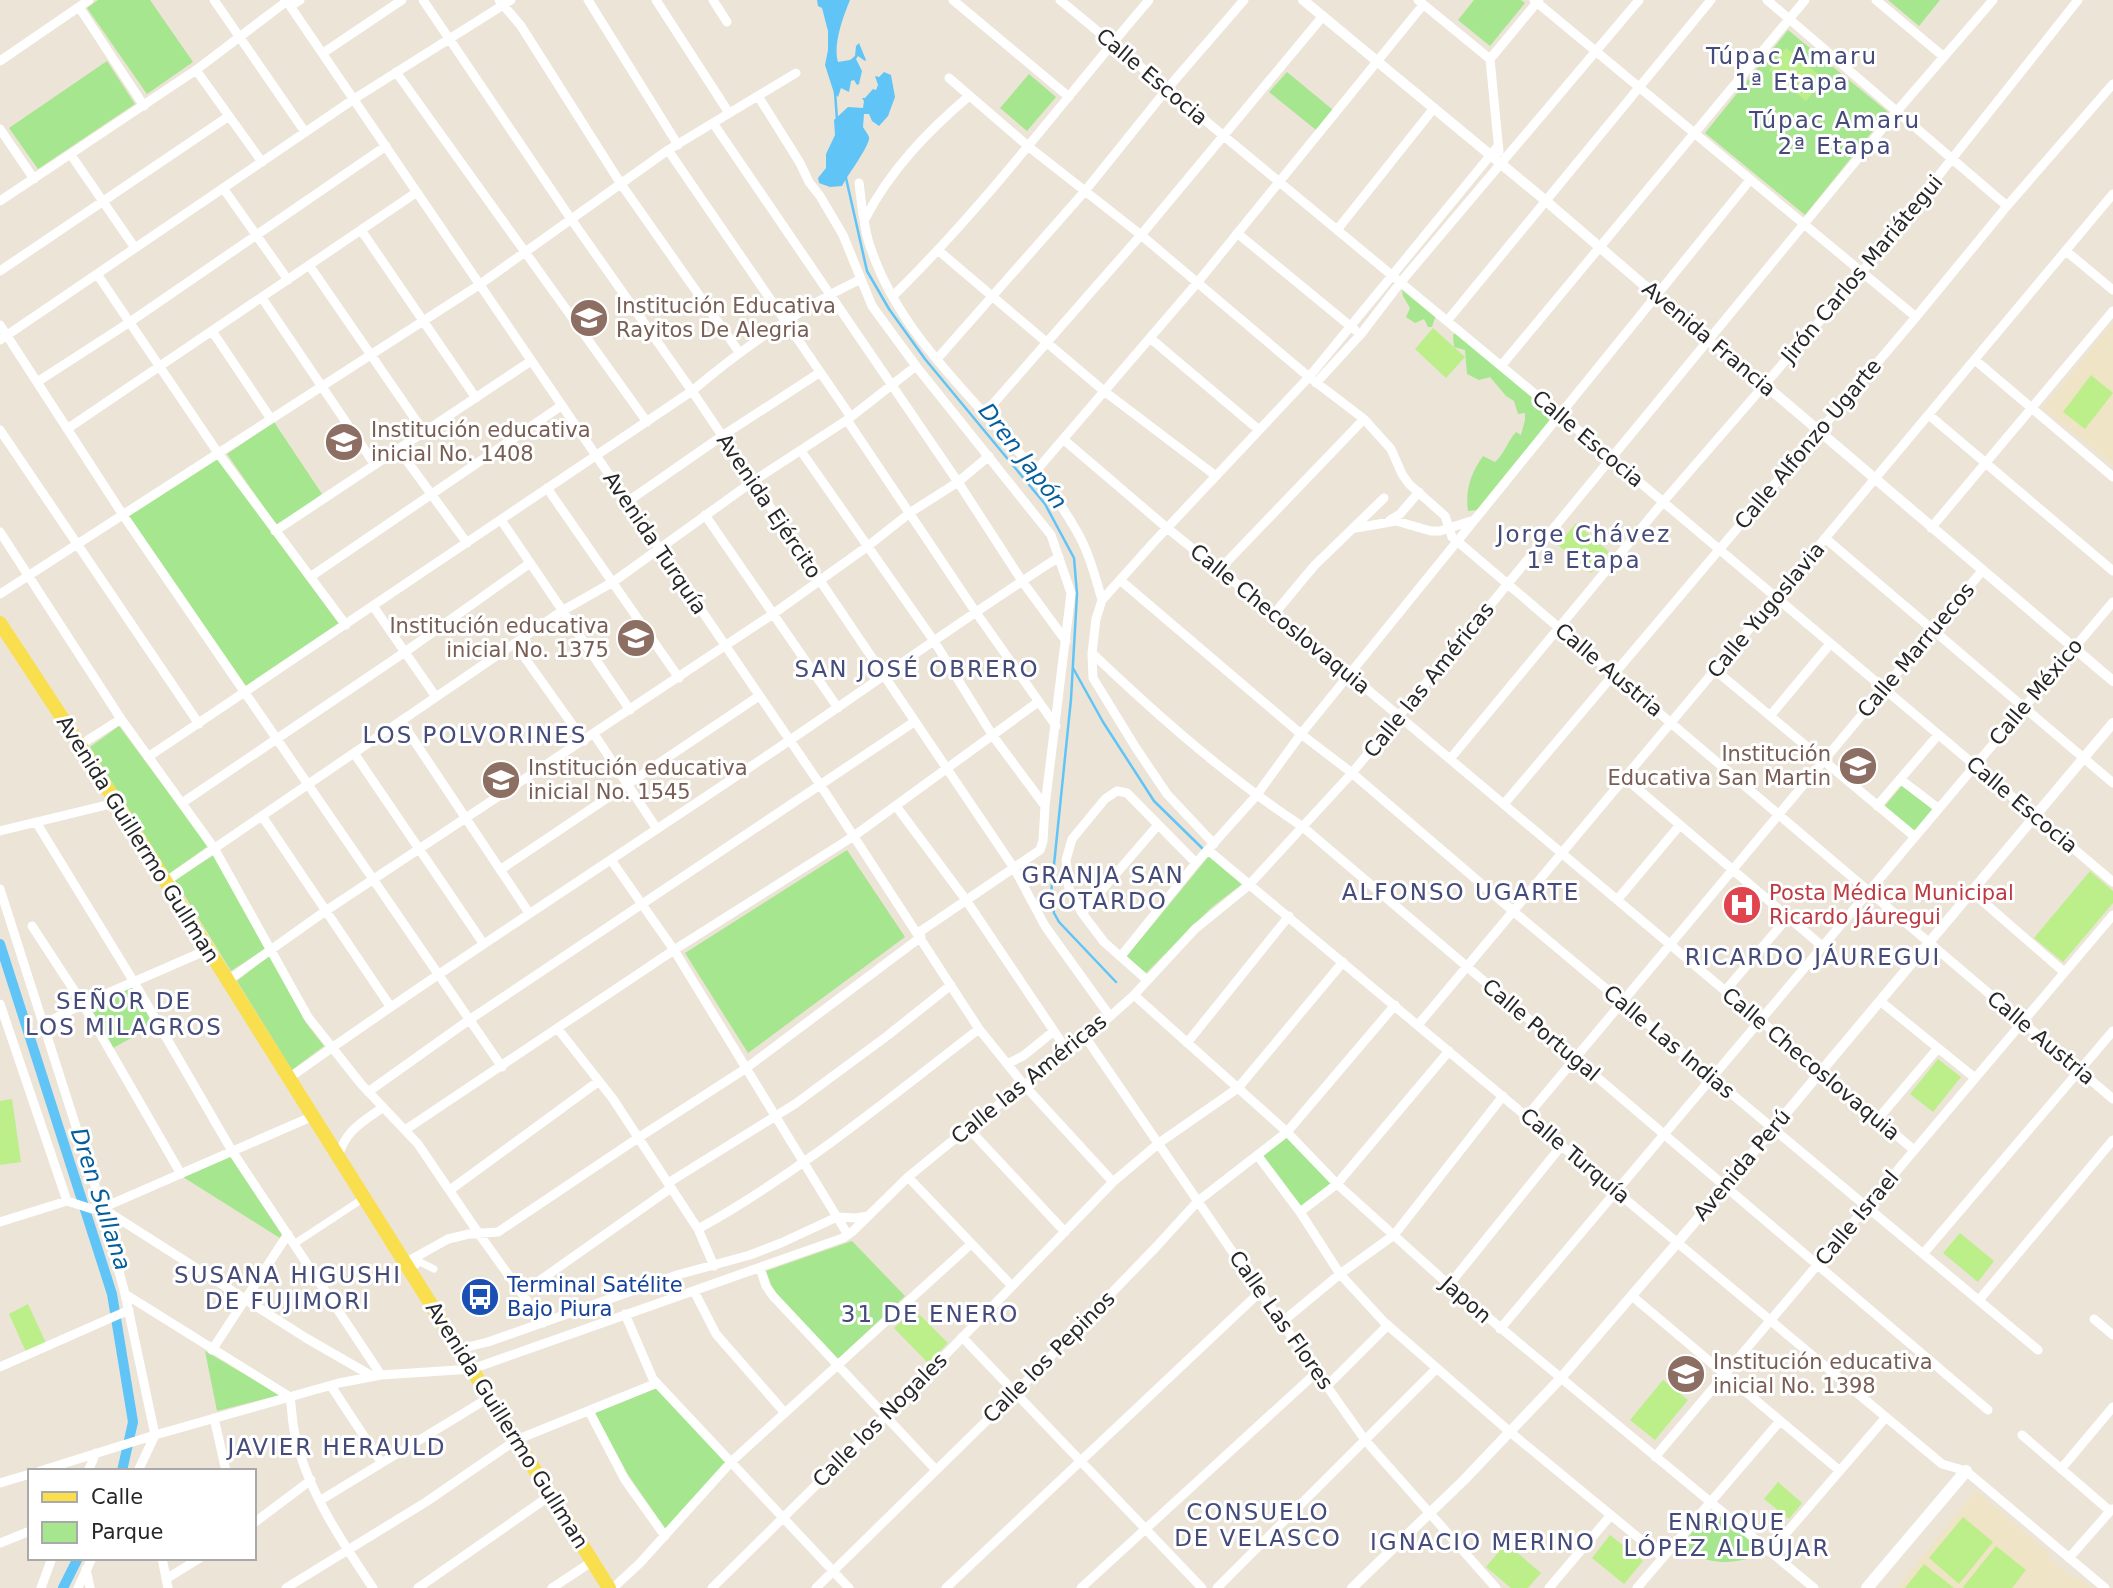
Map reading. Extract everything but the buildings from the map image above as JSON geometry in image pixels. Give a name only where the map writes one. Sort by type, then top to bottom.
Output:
[{"type":"main road","name":"Avenida Guillermo Gullman","points":[[0,623],[80,745],[611,1588]]},
{"type":"main road","points":[[1867,1588],[1965,1471]]},
{"type":"street","points":[[0,61],[89,0]]},
{"type":"street","points":[[214,0],[305,132]]},
{"type":"street","points":[[0,201],[144,106],[288,2],[300,0]]},
{"type":"street","points":[[323,53],[402,0]]},
{"type":"street","name":"Avenida Ejército","points":[[423,0],[571,219],[692,391],[1014,868],[1045,926],[1109,1015]]},
{"type":"street","points":[[588,0],[677,145]]},
{"type":"street","points":[[656,0],[729,113]]},
{"type":"street","points":[[713,0],[727,22]]},
{"type":"street","points":[[953,0],[1069,97]]},
{"type":"street","name":"Calle Escocia","points":[[1060,0],[1559,414],[2113,882]]},
{"type":"street","points":[[893,296],[939,251],[1029,147],[1149,0]]},
{"type":"street","points":[[937,359],[1085,191],[1167,89],[1244,0]]},
{"type":"street","name":"Avenida Francia","points":[[1303,0],[1434,108],[1494,151],[1501,164],[2113,681]]},
{"type":"street","points":[[1102,600],[1259,430],[1360,334],[1639,0]]},
{"type":"street","points":[[1447,321],[1711,0]]},
{"type":"street","points":[[1767,0],[2007,206]]},
{"type":"street","points":[[1501,366],[1805,0]]},
{"type":"street","points":[[1876,0],[1944,57]]},
{"type":"street","name":"Calle las Américas","points":[[851,1233],[908,1177],[1086,1038],[1133,995],[1195,929],[1249,885],[1303,827],[1352,774],[1897,111],[1993,0]]},
{"type":"street","name":"Jirón Carlos Mariátegui","points":[[1450,759],[1663,502],[1862,272],[2078,0]]},
{"type":"street","points":[[1312,380],[1494,151],[1490,60],[1537,1],[1916,317]]},
{"type":"street","name":"Avenida Turquía","points":[[288,2],[821,786],[979,1029],[1024,1085],[1113,1182]]},
{"type":"street","points":[[3,338],[305,132],[505,2],[621,184],[739,352]]},
{"type":"street","points":[[1035,472],[1197,283],[1377,61],[1421,2],[1490,60]]},
{"type":"street","points":[[79,7],[144,106]]},
{"type":"street","points":[[985,413],[1141,235],[1323,16]]},
{"type":"street","points":[[196,70],[262,162]]},
{"type":"street","points":[[396,72],[647,422]]},
{"type":"street","points":[[0,594],[479,285],[668,150],[796,73]]},
{"type":"street","name":"Calle Austria","points":[[949,78],[1029,147],[1141,235],[1312,380],[1364,419],[1391,449],[1402,474],[1445,516],[1457,541],[2113,1099]]},
{"type":"street","name":"Calle Alfonzo Ugarte","points":[[1504,804],[2007,206],[2113,85]]},
{"type":"street","points":[[408,1267],[447,1239],[498,1232],[745,1069],[966,900],[1040,850],[1044,841],[1045,806],[1071,593],[1051,535],[916,366],[872,306],[843,235],[820,196],[808,182],[800,163],[758,96]]},
{"type":"street","points":[[864,221],[873,202],[909,154],[937,124],[969,96]]},
{"type":"street","points":[[1337,230],[1434,108]]},
{"type":"street","points":[[0,271],[229,116]]},
{"type":"street","points":[[713,123],[958,482],[1022,581],[1066,641]]},
{"type":"street","points":[[0,129],[34,179]]},
{"type":"street","points":[[37,382],[130,322],[386,146]]},
{"type":"street","points":[[668,150],[849,418],[975,611],[1056,726]]},
{"type":"street","points":[[71,155],[135,248]]},
{"type":"street","points":[[1121,956],[1196,863],[1256,796],[1349,674],[1751,180]]},
{"type":"street","points":[[859,183],[870,248],[893,296],[937,359],[1035,472],[1076,530],[1090,557],[1102,600]]},
{"type":"street","points":[[223,188],[288,280]]},
{"type":"street","points":[[67,429],[417,192]]},
{"type":"street","name":"Calle Yugoslavia","points":[[1418,1024],[2113,196]]},
{"type":"street","points":[[361,230],[476,398]]},
{"type":"street","points":[[1237,233],[1360,334]]},
{"type":"street","points":[[939,251],[1104,391],[1216,476]]},
{"type":"street","points":[[2066,251],[2113,290]]},
{"type":"street","points":[[309,265],[424,432]]},
{"type":"street","points":[[97,274],[218,453],[345,625]]},
{"type":"street","points":[[148,757],[647,422],[692,391],[739,352],[828,295],[861,279]]},
{"type":"street","points":[[262,298],[375,466]]},
{"type":"street","points":[[1931,528],[2113,311]]},
{"type":"street","points":[[0,326],[3,338],[37,382],[244,694],[502,1067]]},
{"type":"street","points":[[212,331],[271,419]]},
{"type":"street","points":[[1150,338],[1259,430]]},
{"type":"street","points":[[1975,360],[2113,477]]},
{"type":"street","points":[[275,531],[531,361]]},
{"type":"street","points":[[165,882],[562,611],[613,582],[752,482],[849,418],[916,366]]},
{"type":"street","points":[[627,502],[819,373]]},
{"type":"street","points":[[310,578],[561,406]]},
{"type":"street","points":[[1928,415],[2113,571]]},
{"type":"street","points":[[1219,570],[1364,419]]},
{"type":"street","points":[[0,430],[199,724]]},
{"type":"street","name":"Calle Checoslovaquia","points":[[1063,439],[1167,528],[1349,674],[1914,1150]]},
{"type":"street","points":[[399,450],[467,543]]},
{"type":"street","points":[[801,451],[934,640],[993,736],[1045,806]]},
{"type":"street","points":[[228,981],[324,912],[820,582],[911,512],[958,482],[989,456]]},
{"type":"street","points":[[548,488],[679,678]]},
{"type":"street","points":[[1385,522],[1400,514],[1419,492]]},
{"type":"street","points":[[1274,614],[1314,566],[1384,498]]},
{"type":"street","points":[[705,515],[838,708]]},
{"type":"street","points":[[501,520],[630,710]]},
{"type":"street","points":[[1354,528],[1396,521],[1431,531],[1450,530],[1474,520]]},
{"type":"street","points":[[0,532],[121,719],[214,848],[308,1017],[382,1108],[405,1130],[543,1323]]},
{"type":"street","points":[[1825,538],[2113,783]]},
{"type":"street","points":[[289,1078],[437,974],[838,708],[975,611],[1059,558]]},
{"type":"street","points":[[181,803],[405,652],[530,563]]},
{"type":"street","name":"Calle Marruecos","points":[[1527,1116],[1982,571]]},
{"type":"street","name":"Calle Las Indias","points":[[1120,580],[2038,1350]]},
{"type":"street","name":"Calle Turquía","points":[[1102,600],[1096,619],[1092,653],[1093,678],[1116,718],[1167,794],[1210,847],[1249,885],[1942,1464],[1965,1471]]},
{"type":"street","name":"Calle México","points":[[1500,1329],[2113,602]]},
{"type":"street","points":[[373,606],[436,697]]},
{"type":"street","points":[[515,644],[584,741]]},
{"type":"street","points":[[1770,716],[1830,644]]},
{"type":"street","name":"Calle Portugal","points":[[1092,653],[1142,701],[1256,796],[1303,827],[1988,1410]]},
{"type":"street","points":[[1715,670],[1914,836]]},
{"type":"street","points":[[500,870],[759,696]]},
{"type":"street","points":[[405,1130],[674,950],[854,836],[1038,702]]},
{"type":"street","points":[[80,745],[121,719]]},
{"type":"street","points":[[401,721],[529,914]]},
{"type":"street","points":[[368,1091],[469,1020],[915,722]]},
{"type":"street","name":"Avenida Perú","points":[[1352,1588],[1430,1513],[1560,1379],[2113,723]]},
{"type":"street","points":[[594,734],[657,829]]},
{"type":"street","points":[[1877,806],[1938,734]]},
{"type":"street","points":[[354,753],[483,943]]},
{"type":"street","points":[[1625,778],[1822,946]]},
{"type":"street","points":[[1900,779],[1938,808]]},
{"type":"street","points":[[1147,979],[1104,942],[1082,913],[1069,889],[1066,860],[1072,839],[1105,799],[1117,791],[1127,793],[1196,863]]},
{"type":"street","points":[[0,831],[115,803]]},
{"type":"street","points":[[896,806],[966,900],[1068,1052]]},
{"type":"street","points":[[262,816],[324,912],[390,1006]]},
{"type":"street","points":[[36,822],[134,982],[232,1151],[288,1234],[377,1376]]},
{"type":"street","points":[[1082,913],[1158,825]]},
{"type":"street","points":[[1617,900],[1680,825]]},
{"type":"street","points":[[46,1469],[151,1436],[331,1386],[377,1376],[472,1369],[760,1268],[851,1233],[837,1217],[674,950],[611,860]]},
{"type":"street","points":[[0,889],[44,1024],[97,1209],[125,1294],[151,1436],[142,1468]]},
{"type":"street","points":[[1972,892],[2064,972]]},
{"type":"street","name":"Calle Israel","points":[[1655,1457],[2113,915]]},
{"type":"street","points":[[1187,1043],[1289,916]]},
{"type":"street","points":[[1725,991],[1788,917]]},
{"type":"street","points":[[32,926],[83,1004],[181,1174]]},
{"type":"street","points":[[44,1024],[207,950]]},
{"type":"street","name":"Calle los Nogales","points":[[712,1588],[885,1417],[1113,1182],[1159,1143],[1238,1088],[1343,962]]},
{"type":"street","points":[[522,1293],[669,1186],[776,1117],[887,1036],[951,985]]},
{"type":"street","name":"Japon","points":[[1133,995],[1287,1132],[1337,1184],[1449,1285],[1814,1588]]},
{"type":"street","points":[[1880,1001],[1975,1078]]},
{"type":"street","points":[[0,1004],[69,1202]]},
{"type":"street","name":"Calle los Pepinos","points":[[816,1588],[1016,1392],[1198,1201],[1287,1132],[1395,1005]]},
{"type":"street","points":[[558,1029],[638,1138],[698,1230],[714,1266]]},
{"type":"street","points":[[698,1230],[742,1205],[804,1163],[979,1029]]},
{"type":"street","points":[[1007,1064],[1023,1056],[1054,1031]]},
{"type":"street","points":[[1923,1254],[2113,1031]]},
{"type":"street","name":"Calle Las Flores","points":[[1086,1038],[1365,1440],[1496,1588]]},
{"type":"street","points":[[1877,1120],[1938,1048]]},
{"type":"street","points":[[1300,1212],[1337,1184],[1449,1051]]},
{"type":"street","points":[[450,1190],[598,1081]]},
{"type":"street","points":[[1282,1322],[1340,1274],[1394,1235],[1503,1096]]},
{"type":"street","points":[[338,1157],[352,1128],[382,1108]]},
{"type":"street","points":[[97,1209],[313,1116]]},
{"type":"street","points":[[968,1128],[1065,1232]]},
{"type":"street","points":[[1979,1300],[2113,1140]]},
{"type":"street","points":[[1449,1285],[1562,1145]]},
{"type":"street","points":[[1258,1156],[1300,1212],[1340,1274],[1388,1325],[1510,1432],[1663,1558]]},
{"type":"street","points":[[908,1177],[1012,1286]]},
{"type":"street","points":[[294,1244],[364,1198]]},
{"type":"street","points":[[0,1223],[69,1202],[97,1209],[377,1376]]},
{"type":"street","points":[[459,1349],[488,1342],[677,1275],[714,1266],[781,1243],[837,1217],[869,1216]]},
{"type":"street","points":[[212,1350],[288,1234]]},
{"type":"street","points":[[611,1588],[640,1563],[732,1461],[971,1244]]},
{"type":"street","points":[[408,1267],[421,1262],[434,1269]]},
{"type":"street","points":[[760,1268],[766,1286],[773,1296],[936,1470]]},
{"type":"street","points":[[694,1291],[716,1334],[785,1413]]},
{"type":"street","points":[[946,1588],[1260,1292]]},
{"type":"street","points":[[125,1294],[290,1397]]},
{"type":"street","points":[[1632,1296],[1840,1471]]},
{"type":"street","points":[[0,1367],[127,1311]]},
{"type":"street","points":[[625,1314],[653,1379],[849,1588]]},
{"type":"street","points":[[2094,1318],[2113,1335]]},
{"type":"street","points":[[1327,1385],[1388,1325]]},
{"type":"street","points":[[962,1337],[1202,1588]]},
{"type":"street","points":[[1217,1588],[1436,1368]]},
{"type":"street","points":[[1081,1588],[1317,1372]]},
{"type":"street","points":[[293,1586],[426,1502],[516,1440],[657,1383]]},
{"type":"street","points":[[331,1386],[381,1462]]},
{"type":"street","points":[[290,1397],[295,1435],[310,1480],[348,1551],[373,1588]]},
{"type":"street","points":[[321,1500],[489,1397]]},
{"type":"street","points":[[2061,1469],[2113,1407]]},
{"type":"street","points":[[589,1410],[625,1480],[665,1536]]},
{"type":"street","points":[[1770,1552],[1886,1417]]},
{"type":"street","points":[[214,1418],[226,1469]]},
{"type":"street","points":[[1637,1588],[1780,1421]]},
{"type":"street","points":[[2022,1435],[2111,1509],[2069,1559]]},
{"type":"street","points":[[89,1469],[96,1453]]},
{"type":"street","points":[[1965,1471],[2105,1588]]},
{"type":"street","points":[[0,1483],[28,1475]]},
{"type":"street","points":[[256,1521],[310,1480]]},
{"type":"street","points":[[418,1588],[551,1495]]},
{"type":"street","points":[[1549,1588],[1611,1516]]},
{"type":"street","points":[[0,1543],[28,1532]]},
{"type":"street","points":[[41,1588],[51,1560]]},
{"type":"street","points":[[78,1588],[91,1560]]},
{"type":"street","points":[[162,1560],[167,1584],[197,1560]]},
{"type":"street","points":[[552,1588],[593,1561]]},
{"type":"street","points":[[86,1569],[90,1588]]},
{"type":"shaded area","points":[[2113,323],[2113,465],[2043,408]]},
{"type":"shaded area","points":[[1976,1491],[2049,1553],[2049,1559],[2072,1578],[2080,1578],[2091,1588],[1897,1588]]},
{"type":"green space","points":[[98,0],[150,0],[193,62],[147,94],[87,8]]},
{"type":"green space","points":[[1474,0],[1521,0],[1525,3],[1490,46],[1458,20]]},
{"type":"green space","points":[[1888,0],[1940,0],[1919,26]]},
{"type":"green space","points":[[1788,30],[1888,112],[1805,215],[1705,133]]},
{"type":"green space","points":[[1786,48],[1824,79],[1806,101],[1769,70]]},
{"type":"green space","points":[[107,61],[135,104],[38,169],[9,128]]},
{"type":"green space","points":[[1287,72],[1333,110],[1316,130],[1269,92]]},
{"type":"green space","points":[[1029,74],[1056,97],[1027,131],[1000,108]]},
{"type":"green space","points":[[1402,289],[1436,315],[1432,327],[1428,327],[1424,319],[1415,323],[1406,317],[1410,308]]},
{"type":"green space","points":[[1433,328],[1465,357],[1446,378],[1415,349]]},
{"type":"green space","points":[[1457,332],[1559,414],[1478,510],[1468,511],[1468,489],[1479,462],[1483,456],[1495,462],[1516,432],[1521,435],[1525,413],[1518,414],[1514,401],[1506,396],[1490,377],[1479,380],[1467,374],[1465,350],[1454,347],[1453,335]]},
{"type":"green space","points":[[2091,375],[2113,393],[2085,429],[2063,412]]},
{"type":"green space","points":[[274,422],[322,494],[277,526],[227,454]]},
{"type":"green space","points":[[218,459],[339,624],[246,687],[129,516]]},
{"type":"green space","points":[[1576,523],[1609,552],[1591,573],[1558,545]]},
{"type":"green space","points":[[119,726],[208,846],[169,874],[90,747]]},
{"type":"green space","points":[[1904,783],[1933,808],[1914,832],[1884,807]]},
{"type":"green space","points":[[847,850],[905,937],[748,1053],[685,953]]},
{"type":"green space","points":[[214,855],[265,949],[231,971],[175,880]]},
{"type":"green space","points":[[1209,856],[1242,884],[1211,908],[1146,973],[1126,957]]},
{"type":"green space","points":[[2090,871],[2113,891],[2113,903],[2063,962],[2034,938]]},
{"type":"green space","points":[[270,955],[306,1023],[324,1046],[292,1070],[237,981]]},
{"type":"green space","points":[[132,985],[155,1025],[113,1048],[87,1006]]},
{"type":"green space","points":[[1938,1059],[1961,1077],[1933,1112],[1910,1094]]},
{"type":"green space","points":[[12,1099],[21,1162],[0,1165],[0,1101]]},
{"type":"green space","points":[[1288,1135],[1334,1183],[1301,1209],[1260,1156]]},
{"type":"green space","points":[[230,1156],[282,1235],[280,1238],[183,1177]]},
{"type":"green space","points":[[1960,1233],[1994,1261],[1978,1282],[1943,1253]]},
{"type":"green space","points":[[852,1241],[905,1296],[838,1359],[773,1290],[766,1271]]},
{"type":"green space","points":[[28,1304],[46,1343],[26,1352],[9,1314]]},
{"type":"green space","points":[[914,1309],[948,1343],[928,1363],[894,1328]]},
{"type":"green space","points":[[205,1351],[280,1395],[217,1411]]},
{"type":"green space","points":[[1663,1380],[1688,1400],[1655,1440],[1630,1420]]},
{"type":"green space","points":[[657,1388],[727,1461],[666,1530],[627,1473],[595,1413]]},
{"type":"green space","points":[[1778,1482],[1802,1503],[1789,1519],[1764,1499]]},
{"type":"green space","points":[[1711,1510],[1765,1552],[1743,1560],[1722,1562],[1701,1558],[1680,1547]]},
{"type":"green space","points":[[1963,1517],[1993,1542],[1959,1584],[1929,1558]]},
{"type":"green space","points":[[1610,1535],[1643,1561],[1624,1584],[1592,1558]]},
{"type":"green space","points":[[1506,1543],[1541,1573],[1528,1588],[1511,1588],[1486,1567]]},
{"type":"green space","points":[[1996,1546],[2026,1570],[2012,1588],[1963,1587]]},
{"type":"green space","points":[[1924,1564],[1954,1588],[1905,1588]]},
{"type":"water","points":[[817,0],[850,0],[838,39],[838,62],[850,60],[855,56],[859,43],[866,60],[858,56],[856,59],[862,71],[859,84],[851,81],[849,92],[841,88],[838,97],[834,93],[825,65],[828,31]]},
{"type":"water","points":[[884,72],[891,75],[895,97],[888,116],[879,126],[872,121],[869,114],[864,114],[863,127],[869,141],[842,186],[830,187],[819,183],[818,178],[826,168],[826,154],[835,135],[834,120],[848,107],[863,108],[862,98],[873,89],[876,90],[878,85],[875,76],[879,77]]},
{"type":"waterway","name":"Dren Japón","points":[[835,92],[837,120]]},
{"type":"waterway","name":"Dren Japón","points":[[846,178],[867,271],[889,309],[925,359],[1045,504],[1074,558],[1077,594],[1071,699],[1051,894],[1054,913],[1059,922],[1116,982]]},
{"type":"waterway","points":[[1073,668],[1103,722],[1154,801],[1202,848]]},
{"type":"waterway","name":"Dren Sullana","points":[[0,944],[112,1294],[133,1422],[122,1469]]},
{"type":"waterway","name":"Dren Sullana","points":[[63,1588],[77,1560]]},
{"type":"place","name":"Institución Educativa Rayitos De Alegria","points":[[589,318]]},
{"type":"place","name":"Institución educativa inicial No. 1408","points":[[344,442]]},
{"type":"place","name":"Institución educativa inicial No. 1375","points":[[636,638]]},
{"type":"place","name":"Institución Educativa San Martin","points":[[1858,766]]},
{"type":"place","name":"Institución educativa inicial No. 1545","points":[[501,780]]},
{"type":"place","name":"Posta Médica Municipal Ricardo Jáuregui","points":[[1742,905]]},
{"type":"place","name":"Terminal Satélite Bajo Piura","points":[[480,1297]]},
{"type":"place","name":"Institución educativa inicial No. 1398","points":[[1686,1374]]},
{"type":"district","name":"Túpac Amaru 1ª Etapa","points":[[1792,69]]},
{"type":"district","name":"Túpac Amaru 2ª Etapa","points":[[1835,133]]},
{"type":"district","name":"Jorge Chávez 1ª Etapa","points":[[1584,547]]},
{"type":"district","name":"SAN JOSÉ OBRERO","points":[[917,669]]},
{"type":"district","name":"LOS POLVORINES","points":[[475,735]]},
{"type":"district","name":"GRANJA SAN GOTARDO","points":[[1103,888]]},
{"type":"district","name":"ALFONSO UGARTE","points":[[1461,892]]},
{"type":"district","name":"RICARDO JÁUREGUI","points":[[1813,957]]},
{"type":"district","name":"SEÑOR DE LOS MILAGROS","points":[[124,1014]]},
{"type":"district","name":"SUSANA HIGUSHI DE FUJIMORI","points":[[288,1288]]},
{"type":"district","name":"31 DE ENERO","points":[[930,1314]]},
{"type":"district","name":"JAVIER HERAULD","points":[[337,1447]]},
{"type":"district","name":"CONSUELO DE VELASCO","points":[[1258,1525]]},
{"type":"district","name":"ENRIQUE LÓPEZ ALBÚJAR","points":[[1727,1535]]},
{"type":"district","name":"IGNACIO MERINO","points":[[1483,1542]]}]
